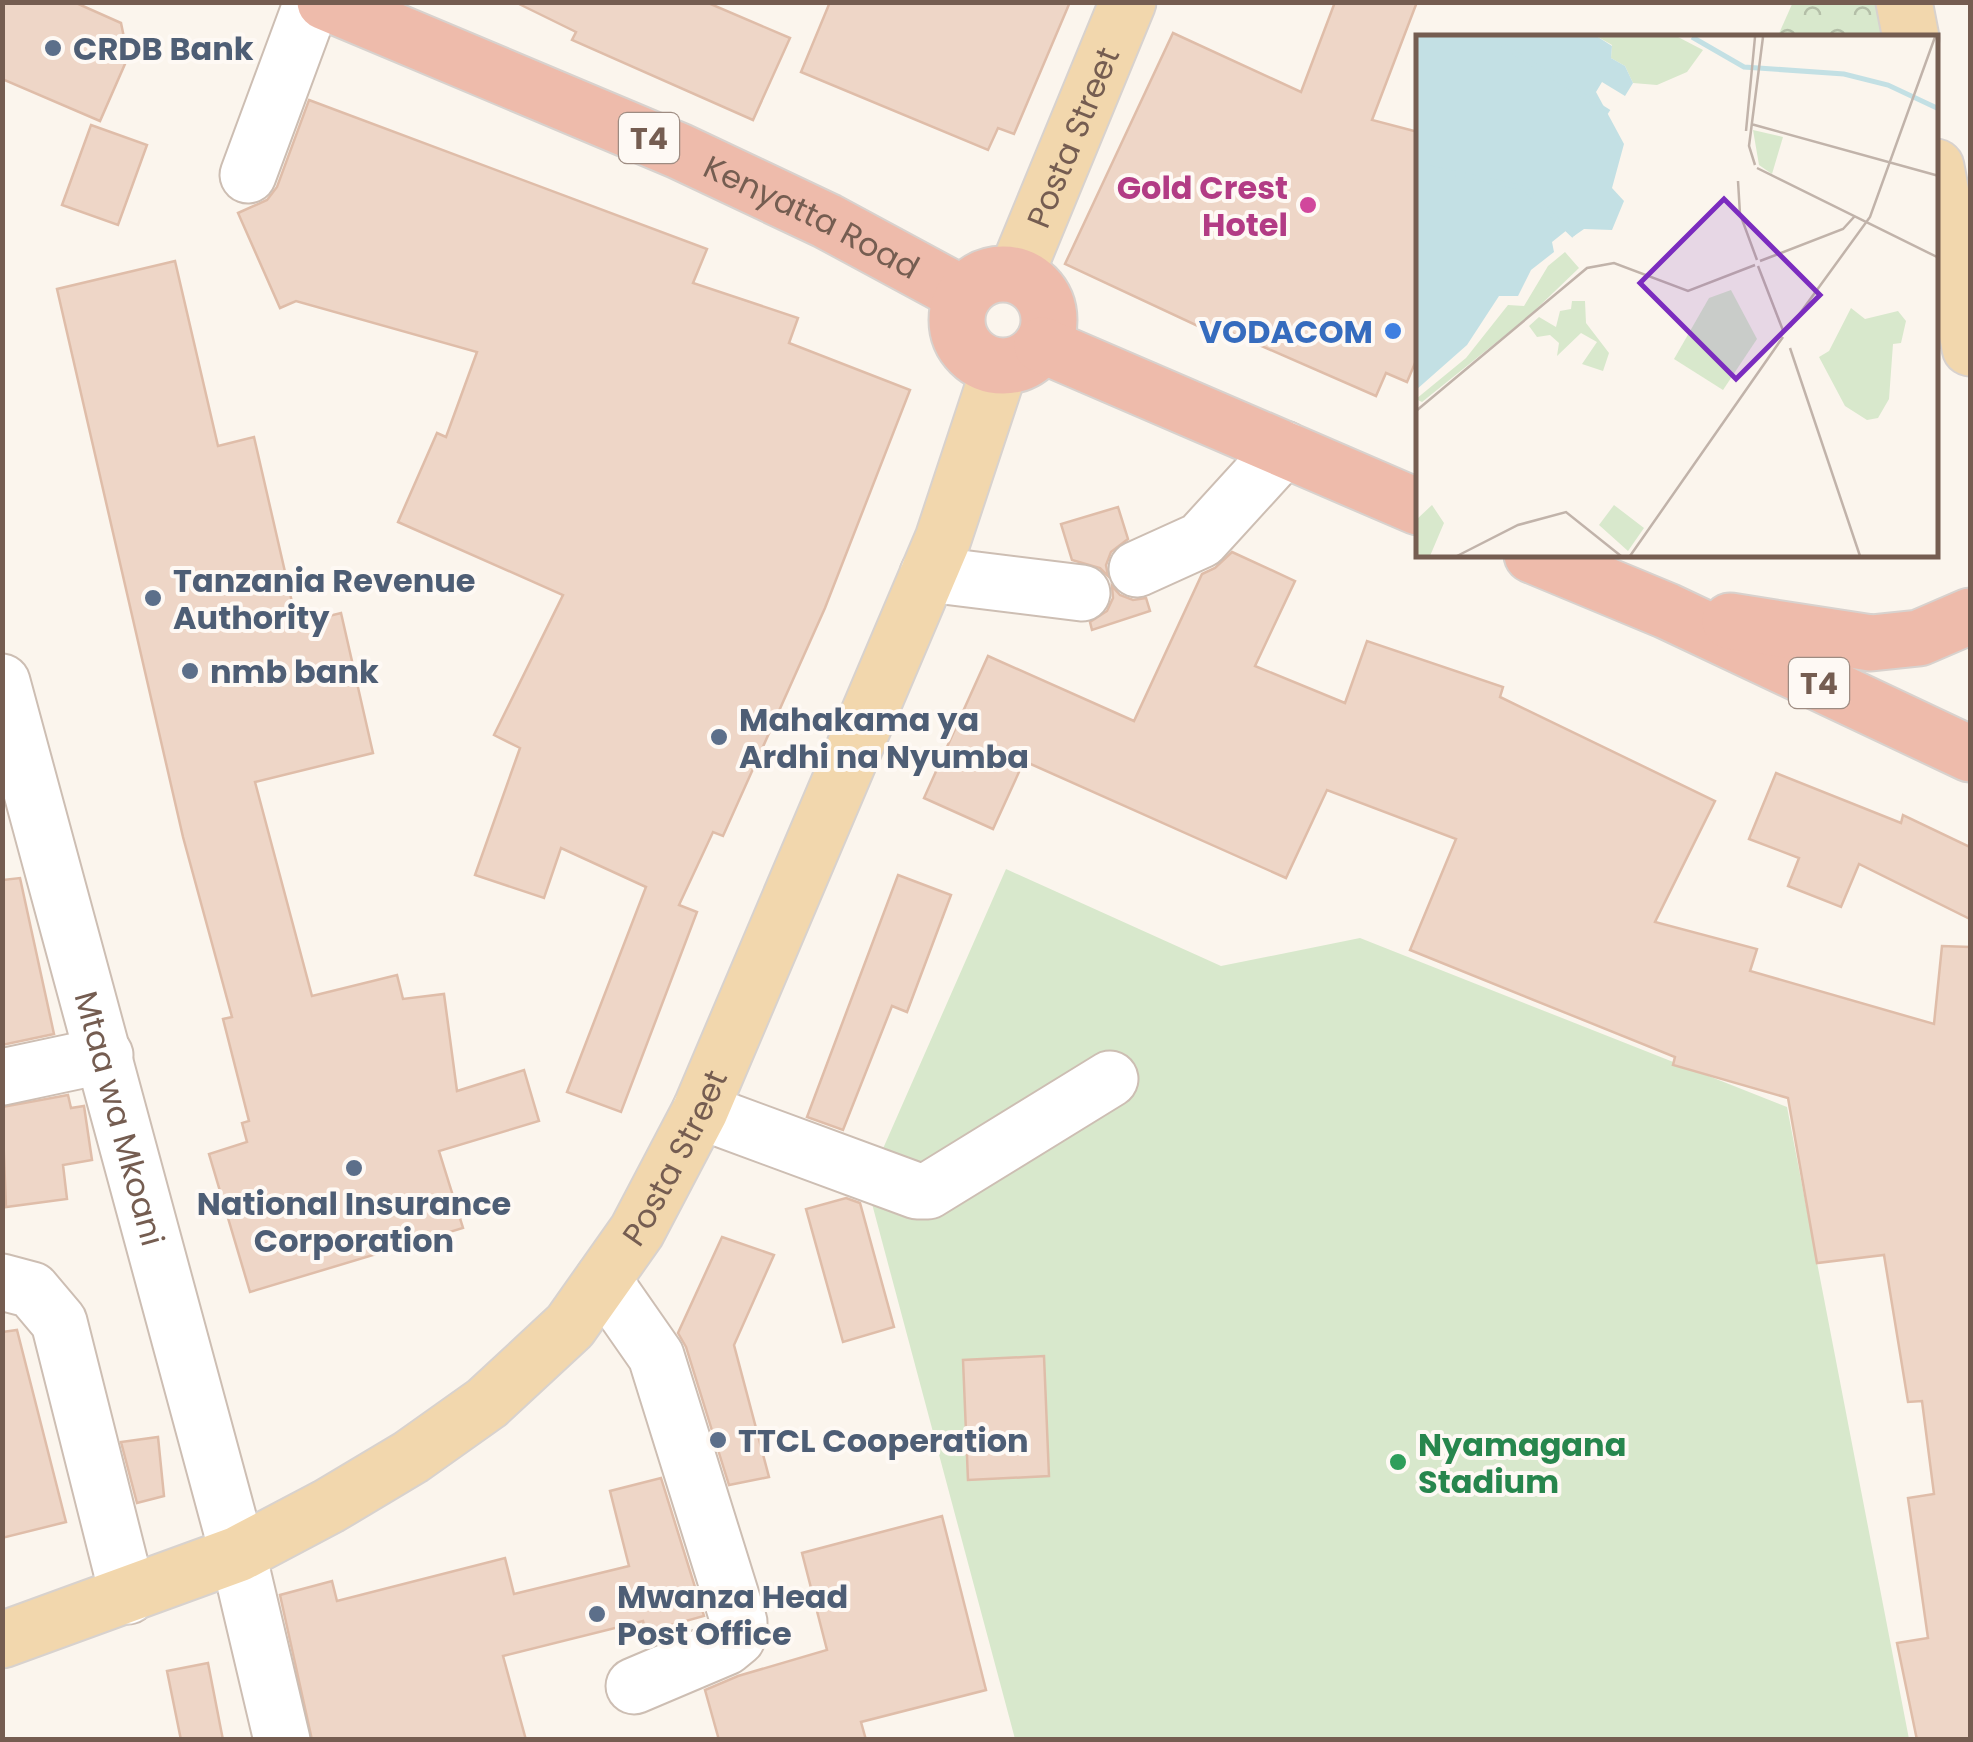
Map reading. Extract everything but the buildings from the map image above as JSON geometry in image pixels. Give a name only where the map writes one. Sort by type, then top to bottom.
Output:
[{"type":"highway","name":"Kenyatta Road","points":[[325,2],[679,151],[964,294]]},
{"type":"highway","points":[[1021,356],[1050,314],[1045,299],[1036,286],[1016,274],[990,275],[964,294],[957,326],[971,354],[985,363],[1021,356],[1284,449],[1416,506]]},
{"type":"highway","name":"T4","points":[[1539,558],[1668,611],[1970,754]]},
{"type":"highway","name":"T4","points":[[1668,611],[1872,643],[1919,638],[1970,616]]},
{"type":"main road","name":"Posta Street","points":[[1016,274],[1128,2]]},
{"type":"main road","points":[[1904,2],[1910,35]]},
{"type":"main road","points":[[1938,178],[1970,350]]},
{"type":"main road","name":"Posta Street","points":[[2,1640],[238,1554],[411,1458],[487,1404],[570,1326],[638,1230],[700,1111],[1021,356]]},
{"type":"street","points":[[248,175],[312,2]]},
{"type":"street","points":[[1938,337],[1970,350]]},
{"type":"street","points":[[1137,569],[1201,540],[1284,449]]},
{"type":"street","points":[[928,574],[1082,592]]},
{"type":"street","name":"Mtaa wa Mkoani","points":[[2,682],[238,1554],[282,1740]]},
{"type":"street","points":[[2,1076],[105,1055]]},
{"type":"street","points":[[700,1111],[918,1191],[928,1191],[1110,1080]]},
{"type":"street","points":[[603,1280],[656,1356],[739,1622],[737,1638],[726,1648],[634,1686]]},
{"type":"street","points":[[2,1282],[32,1290],[59,1322],[128,1596]]},
{"type":"green space","points":[[1793,2],[1897,3],[1902,35],[1778,35]]},
{"type":"green space","name":"Nyamagana Stadium","points":[[1006,869],[1221,966],[1360,938],[1787,1107],[1909,1739],[1015,1739],[867,1185]]},
{"type":"place","name":"CRDB Bank","points":[[53,48]]},
{"type":"place","name":"Gold Crest Hotel","points":[[1308,205]]},
{"type":"place","name":"VODACOM","points":[[1393,331]]},
{"type":"place","name":"Tanzania Revenue Authority","points":[[153,598]]},
{"type":"place","name":"nmb bank","points":[[190,671]]},
{"type":"place","name":"Mahakama ya Ardhi na Nyumba","points":[[719,737]]},
{"type":"place","name":"National Insurance Corporation","points":[[354,1168]]},
{"type":"place","name":"TTCL Cooperation","points":[[718,1440]]},
{"type":"place","name":"Nyamagana Stadium","points":[[1398,1462]]},
{"type":"place","name":"Mwanza Head Post Office","points":[[597,1614]]}]
